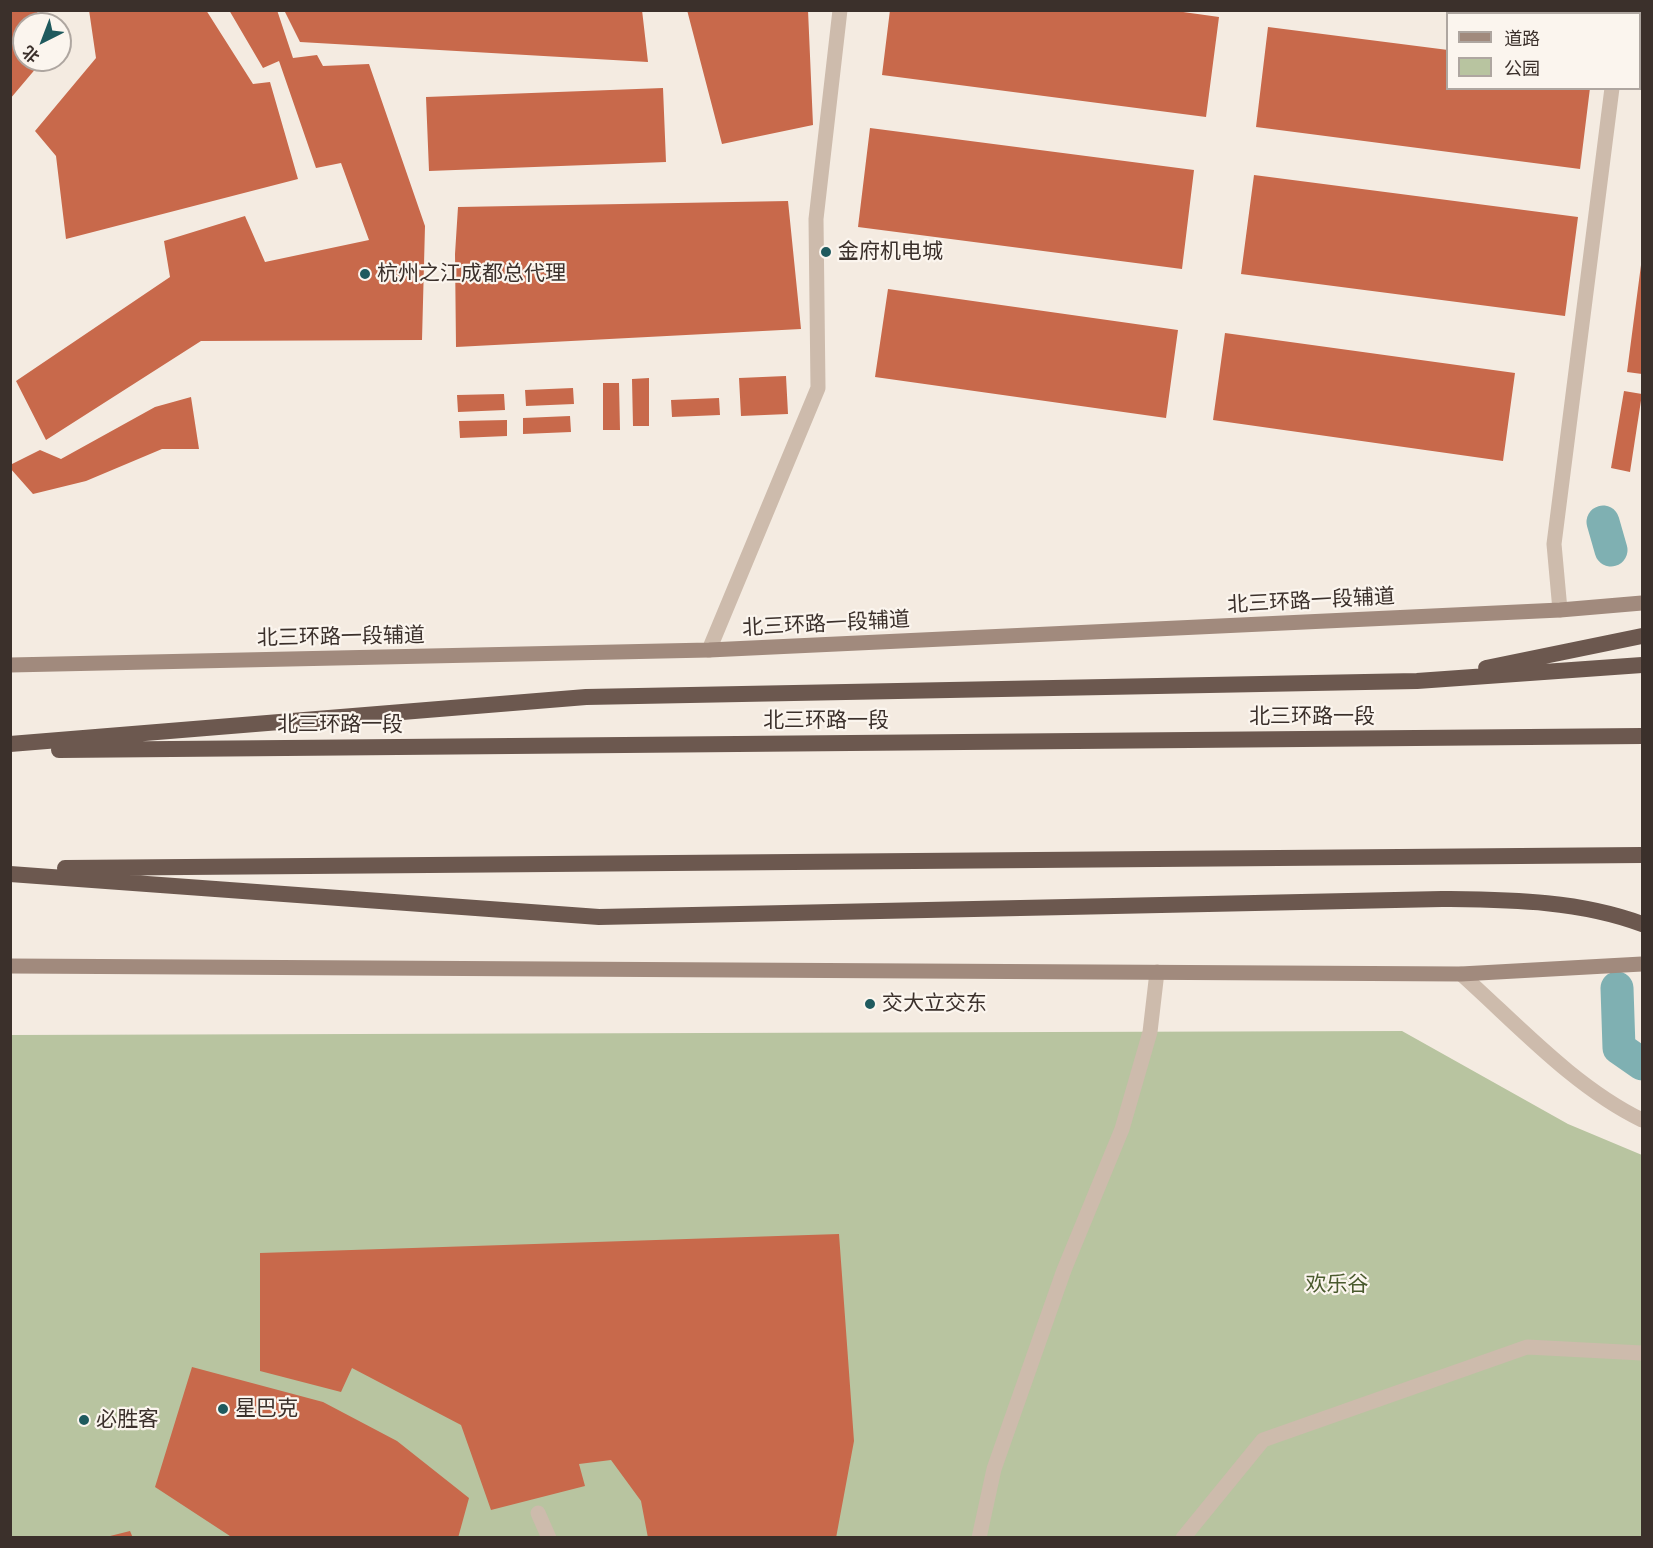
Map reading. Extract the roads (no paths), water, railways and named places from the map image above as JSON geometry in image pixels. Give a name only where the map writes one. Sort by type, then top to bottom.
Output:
[{"type":"highway","points":[[1417,681],[1642,636]]},
{"type":"highway","points":[[10,744],[586,697],[1417,681],[1642,665]]},
{"type":"highway","name":"北三环路一段","points":[[10,751],[1642,736]]},
{"type":"highway","points":[[10,868],[1642,855]]},
{"type":"highway","points":[[10,874],[599,917],[1442,899],[1532,900],[1611,912],[1642,924]]},
{"type":"main road","name":"北三环路一段辅道","points":[[10,665],[709,650],[1560,610],[1642,603]]},
{"type":"main road","points":[[10,966],[1461,974],[1642,964]]},
{"type":"street","points":[[709,650],[818,388],[816,219],[840,10]]},
{"type":"street","points":[[1560,610],[1554,544],[1612,90]]},
{"type":"street","points":[[979,1538],[994,1469],[1009,1425],[1064,1270],[1122,1129],[1150,1032],[1157,972]]},
{"type":"street","points":[[1461,974],[1570,1072],[1623,1111],[1642,1120]]},
{"type":"street","points":[[1184,1538],[1263,1440],[1527,1347],[1642,1353]]},
{"type":"street","points":[[538,1513],[549,1538]]},
{"type":"waterway","points":[[1603,522],[1611,550]]},
{"type":"waterway","points":[[1617,988],[1619,1048],[1642,1064]]},
{"type":"place","name":"金府机电城","points":[[826,252]]},
{"type":"place","name":"杭州之江成都总代理","points":[[365,274]]},
{"type":"place","name":"交大立交东","points":[[870,1004]]},
{"type":"place","name":"星巴克","points":[[223,1409]]},
{"type":"place","name":"必胜客","points":[[84,1420]]},
{"type":"park label","name":"欢乐谷","points":[[1337,1285]]}]
